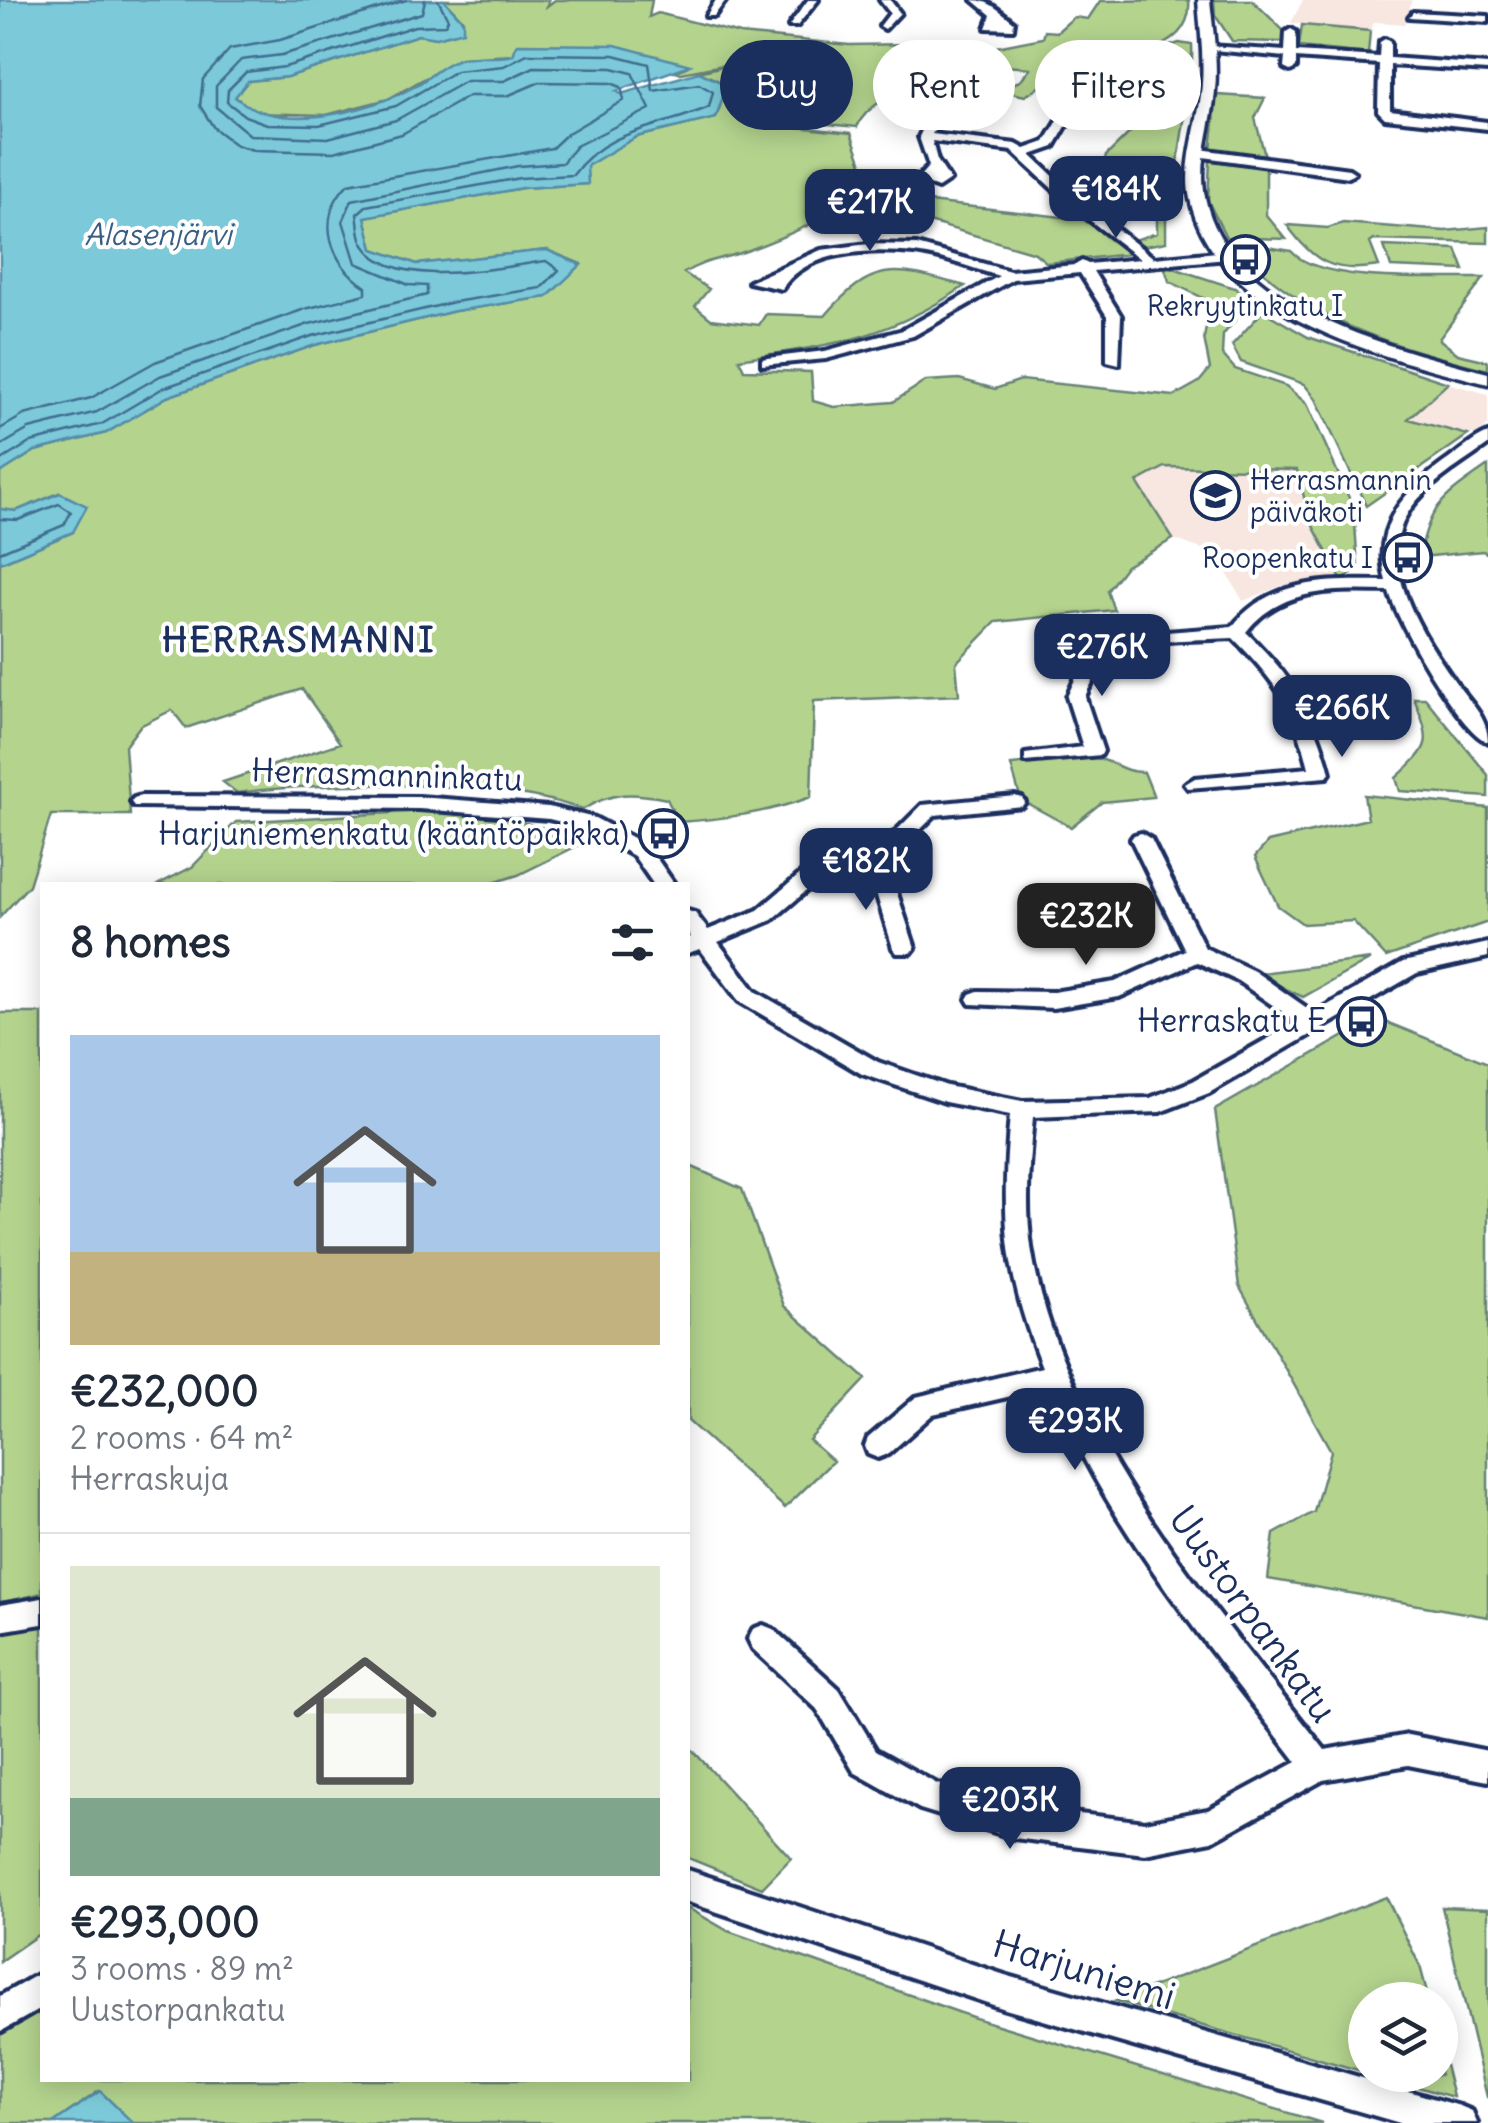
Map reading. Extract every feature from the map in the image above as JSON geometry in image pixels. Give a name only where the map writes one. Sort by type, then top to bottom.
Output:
[{"type":"main road","points":[[1204,0],[1209,81],[1197,194],[1203,222],[1255,284],[1308,320],[1394,352],[1488,378]]},
{"type":"street","points":[[710,14],[720,0]]},
{"type":"street","points":[[794,24],[813,0]]},
{"type":"street","points":[[885,0],[896,12],[885,26]]},
{"type":"street","points":[[978,0],[997,14]]},
{"type":"street","points":[[1413,15],[1488,18]]},
{"type":"street","points":[[1290,68],[1291,32]]},
{"type":"street","points":[[1385,42],[1384,111],[1389,116],[1486,126]]},
{"type":"street","points":[[1208,49],[1488,68]]},
{"type":"street","points":[[928,130],[925,137],[934,168]]},
{"type":"street","points":[[1026,153],[1050,144],[1059,130]]},
{"type":"street","points":[[925,137],[1004,144],[1026,153],[1074,202],[1148,260]]},
{"type":"street","points":[[1200,152],[1349,173]]},
{"type":"street","points":[[783,275],[826,252],[917,249],[1010,275]]},
{"type":"street","points":[[767,362],[826,355],[908,333],[1010,275],[1082,265],[1228,255]]},
{"type":"street","points":[[1082,265],[1114,316],[1114,360]]},
{"type":"street","points":[[1488,438],[1413,496],[1398,514],[1390,534],[1395,586],[1441,675],[1488,736]]},
{"type":"street","points":[[1236,632],[1251,608],[1283,592],[1395,586]]},
{"type":"street","points":[[1032,758],[1094,750],[1076,697],[1088,668],[1133,639],[1236,632],[1277,671],[1307,716],[1320,773],[1196,784]]},
{"type":"street","name":"Herrasmanninkatu","points":[[141,802],[419,803],[550,813],[588,822],[641,851],[663,882]]},
{"type":"street","points":[[1015,802],[929,808],[877,862],[811,876],[766,915],[695,943],[748,996],[870,1068],[945,1094],[1022,1110],[1152,1106],[1202,1087],[1411,967],[1488,950]]},
{"type":"street","points":[[1141,840],[1197,953],[1246,976],[1313,1023]]},
{"type":"street","points":[[877,862],[904,948]]},
{"type":"street","points":[[978,999],[1053,1000],[1119,989],[1197,953]]},
{"type":"street","name":"Uustorpankatu","points":[[1022,1110],[1015,1198],[1021,1260],[1059,1374],[1108,1476],[1164,1560],[1319,1766]]},
{"type":"street","points":[[878,1446],[925,1405],[1059,1374]]},
{"type":"street","points":[[0,1618],[40,1611]]},
{"type":"street","points":[[764,1639],[828,1699],[865,1761],[931,1798],[1014,1822],[1145,1838],[1212,1824],[1319,1766],[1408,1750],[1488,1766]]},
{"type":"street","name":"Harjuniemi","points":[[690,1887],[1005,1992],[1460,2123]]},
{"type":"street","points":[[0,2016],[40,1990]]},
{"type":"shaded area","points":[[1303,0],[1412,0],[1405,24],[1374,22],[1370,31],[1291,23]]},
{"type":"shaded area","points":[[1448,383],[1488,394],[1488,425],[1477,435],[1407,419]]},
{"type":"shaded area","points":[[1165,467],[1297,470],[1310,520],[1342,581],[1283,585],[1243,601],[1216,554],[1173,539],[1137,481]]},
{"type":"green space","points":[[444,0],[549,0],[547,6],[555,0],[652,0],[649,17],[658,13],[740,34],[799,40],[720,40],[720,66],[682,73],[675,72],[688,66],[513,55],[461,58],[388,99],[326,115],[255,113],[235,97],[248,81],[287,77],[418,35],[436,38],[463,20]]},
{"type":"green space","points":[[1189,0],[1187,19],[1169,40],[1035,40],[1035,90],[1025,96],[1015,94],[1015,83],[1030,68],[1015,67],[1015,43],[1043,38],[1045,31],[1057,32],[1074,17],[1088,19],[1100,1]]},
{"type":"green space","points":[[1214,0],[1252,0],[1284,31],[1286,42],[1232,41],[1215,15]]},
{"type":"green space","points":[[1302,25],[1370,31],[1368,54],[1299,47]]},
{"type":"green space","points":[[853,45],[873,45],[873,108],[857,127],[853,127]]},
{"type":"green space","points":[[720,67],[720,82],[699,72]]},
{"type":"green space","points":[[1217,95],[1265,98],[1255,118],[1265,156],[1211,149]]},
{"type":"green space","points":[[720,106],[720,130],[851,133],[868,180],[844,203],[814,222],[684,273],[709,289],[695,306],[711,319],[759,325],[766,314],[825,316],[858,284],[888,272],[965,286],[908,318],[857,338],[739,359],[744,370],[811,372],[813,401],[834,407],[893,402],[926,381],[959,379],[995,389],[1021,380],[1174,396],[1199,382],[1210,369],[1204,338],[1211,302],[1169,281],[1164,265],[1235,288],[1251,301],[1223,335],[1222,354],[1235,369],[1286,386],[1307,404],[1354,509],[1358,568],[1342,581],[1310,520],[1297,470],[1165,467],[1137,482],[1173,539],[1126,566],[1107,591],[1114,610],[996,622],[956,663],[959,695],[814,701],[811,797],[762,811],[712,819],[678,822],[667,799],[633,794],[603,799],[582,810],[507,793],[412,785],[316,786],[237,793],[223,782],[340,743],[302,689],[186,728],[172,710],[140,726],[125,746],[130,815],[51,815],[29,885],[0,917],[0,563],[73,532],[59,493],[16,511],[0,509],[0,473],[35,451],[106,433],[167,397],[315,345],[455,311],[547,297],[581,264],[547,250],[417,264],[373,249],[365,217],[522,188],[588,184],[586,166],[636,137],[716,118]]},
{"type":"green space","points":[[1133,130],[1183,130],[1178,166],[1179,204],[1166,219],[1166,242],[1145,246],[1134,240],[1157,233],[1157,219],[1104,180],[1100,173],[1106,156]]},
{"type":"green space","points":[[1218,157],[1266,161],[1266,215],[1286,239],[1226,237],[1208,201],[1210,160]]},
{"type":"green space","points":[[929,202],[1088,220],[1128,254],[1047,263],[1035,253],[905,215]]},
{"type":"green space","points":[[1343,223],[1445,231],[1488,227],[1488,243],[1374,240],[1370,243],[1379,266],[1348,268],[1315,256],[1287,225],[1328,228]]},
{"type":"green space","points":[[1261,246],[1291,251],[1306,262],[1353,274],[1484,278],[1439,339],[1458,354],[1488,361],[1488,370],[1393,343],[1308,305],[1255,265]]},
{"type":"green space","points":[[1384,246],[1456,249],[1464,270],[1391,267]]},
{"type":"green space","points":[[1263,311],[1308,337],[1448,383],[1408,419],[1468,435],[1366,506],[1316,399],[1304,384],[1241,362],[1232,345]]},
{"type":"green space","points":[[1488,466],[1488,554],[1483,551],[1420,557],[1428,525],[1441,503]]},
{"type":"green space","points":[[1414,698],[1425,698],[1488,775],[1488,797],[1400,791],[1396,778],[1417,758],[1425,743],[1424,725]]},
{"type":"green space","points":[[1091,757],[1144,772],[1154,797],[1102,802],[1071,827],[1021,800],[1011,765]]},
{"type":"green space","points":[[1364,795],[1488,808],[1488,922],[1386,957],[1353,921],[1303,924],[1278,906],[1255,857],[1268,842],[1368,819]]},
{"type":"green space","points":[[427,811],[469,813],[508,819],[585,842],[496,882],[163,882],[192,867],[236,822]]},
{"type":"green space","points":[[1371,959],[1303,997],[1254,974]]},
{"type":"green space","points":[[0,1013],[40,1013],[40,1594],[0,1604]]},
{"type":"green space","points":[[1376,1018],[1488,1063],[1488,1617],[1268,1579],[1274,1534],[1314,1512],[1331,1451],[1239,1286],[1215,1110]]},
{"type":"green space","points":[[690,1166],[742,1189],[784,1306],[866,1379],[809,1440],[833,1461],[785,1508],[690,1423]]},
{"type":"green space","points":[[40,1619],[40,1933],[0,1961],[0,1626]]},
{"type":"green space","points":[[690,1747],[791,1858],[762,1888],[690,1859]]},
{"type":"green space","points":[[1386,1897],[1424,1982],[1348,1982],[1348,2067],[1116,2001]]},
{"type":"green space","points":[[1442,1907],[1488,1909],[1488,2097],[1487,2097]]},
{"type":"green space","points":[[690,1909],[728,1931],[975,2018],[1322,2123],[133,2123],[99,2091],[53,2123],[0,2123],[0,2032],[40,2007],[40,2082],[690,2082]]},
{"type":"water","name":"Alasenjärvi","points":[[0,0],[444,0],[463,21],[463,31],[436,38],[418,35],[287,77],[248,81],[235,97],[275,115],[322,116],[371,105],[412,88],[452,62],[513,55],[517,44],[615,45],[690,65],[616,91],[621,94],[699,72],[720,82],[716,118],[636,137],[587,166],[588,184],[522,188],[365,217],[373,249],[417,264],[547,250],[581,265],[547,297],[455,311],[315,345],[167,397],[106,433],[35,451],[0,473]]},
{"type":"water","points":[[60,493],[87,506],[73,532],[0,563],[0,509],[16,511]]},
{"type":"water","points":[[100,2091],[133,2123],[53,2123]]},
{"type":"place","name":"Rekryytinkatu I","points":[[1245,259]]},
{"type":"place","name":"Herrasmannin päiväkoti","points":[[1215,496]]},
{"type":"place","name":"Roopenkatu I","points":[[1408,558]]},
{"type":"place","name":"Harjuniemenkatu (kääntöpaikka)","points":[[664,834]]},
{"type":"place","name":"Herraskatu E","points":[[1361,1021]]},
{"type":"district","name":"HERRASMANNI","points":[[299,640]]}]
